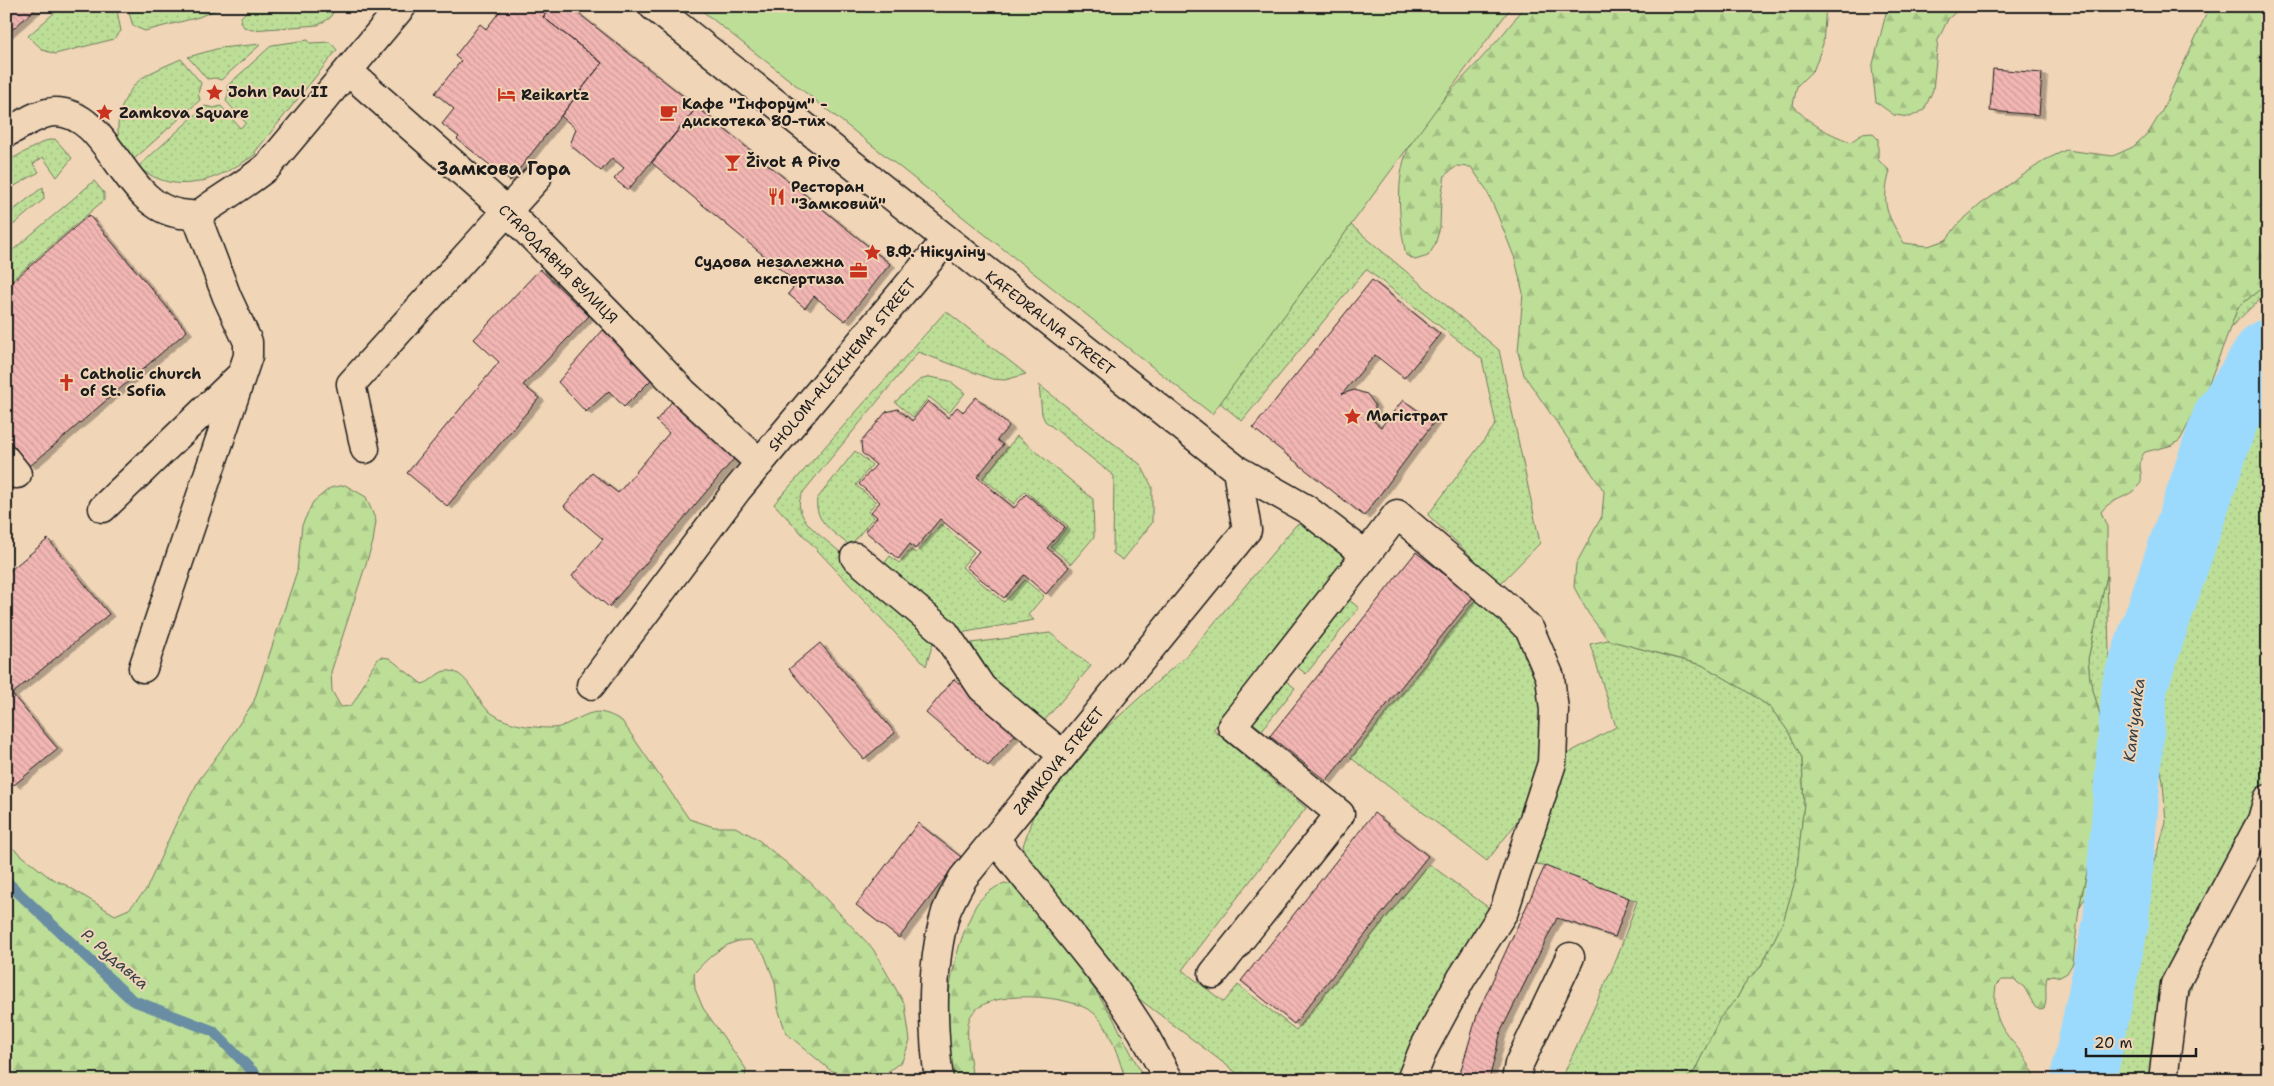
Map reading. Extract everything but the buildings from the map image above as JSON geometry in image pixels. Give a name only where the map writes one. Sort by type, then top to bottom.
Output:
[{"type":"street","points":[[6,133],[34,118],[53,112],[67,113],[82,122],[97,135],[136,187],[158,205],[175,213],[196,215],[251,180],[268,166],[349,72],[402,6]]},
{"type":"street","name":"KAFEDRALNA STREET","points":[[653,6],[1236,470],[1306,509],[1366,555]]},
{"type":"street","name":"СТАРОДАВНЯ ВУЛИЦЯ","points":[[349,72],[507,211],[610,314],[683,392],[760,463]]},
{"type":"street","points":[[365,449],[351,384],[537,178]]},
{"type":"street","points":[[143,668],[248,356],[248,342],[227,297],[196,215]]},
{"type":"street","name":"SHOLOM-ALEIKHEMA STREET","points":[[591,684],[737,490],[946,240]]},
{"type":"street","points":[[103,508],[243,373]]},
{"type":"street","name":"ZAMKOVA STREET","points":[[939,1080],[933,1037],[939,943],[946,911],[963,878],[1247,530],[1236,470]]},
{"type":"street","points":[[1213,974],[1340,814],[1232,726],[1397,514],[1509,609],[1530,630],[1550,677],[1554,710],[1552,763],[1504,911],[1461,979],[1424,1048],[1411,1080]]},
{"type":"street","points":[[855,557],[945,633],[982,688],[1063,755]]},
{"type":"street","points":[[2163,1080],[2174,984],[2262,820],[2268,800]]},
{"type":"street","points":[[995,839],[1115,990],[1142,1031],[1169,1080]]},
{"type":"street","points":[[1516,1080],[1519,1064],[1570,957]]},
{"type":"green space","points":[[62,6],[116,6],[121,31],[114,39],[55,54],[43,50],[28,36]]},
{"type":"green space","points":[[127,6],[224,6],[199,17],[145,31],[133,26]]},
{"type":"green space","points":[[252,6],[336,6],[330,18],[318,25],[252,30],[244,27],[240,22],[241,17]]},
{"type":"green space","points":[[696,6],[1512,6],[1212,414]]},
{"type":"green space","points":[[1524,6],[1826,6],[1823,44],[1814,69],[1797,86],[1793,105],[1812,123],[1843,139],[1851,142],[1862,134],[1872,133],[1878,139],[1878,160],[1890,171],[1886,192],[1889,216],[1904,243],[1928,246],[1946,240],[1959,223],[1981,204],[2045,160],[2066,150],[2113,156],[2133,147],[2149,132],[2162,111],[2210,6],[2268,6],[2268,283],[2238,307],[2206,391],[2180,440],[2173,445],[2145,452],[2140,461],[2141,481],[2139,485],[2135,490],[2109,504],[2101,512],[2107,527],[2107,575],[2088,659],[2090,680],[2099,711],[2107,781],[2079,908],[2073,963],[2067,973],[2060,977],[2053,975],[2047,977],[2044,1009],[2040,1010],[2035,1007],[2024,987],[2014,980],[2001,980],[1996,985],[1995,1002],[1997,1016],[2002,1027],[2030,1066],[2035,1080],[1684,1080],[1694,1072],[1720,1018],[1737,998],[1747,980],[1760,968],[1783,922],[1796,878],[1804,803],[1802,758],[1788,731],[1770,707],[1702,665],[1608,640],[1588,613],[1574,587],[1576,564],[1602,516],[1604,491],[1524,375],[1518,352],[1523,293],[1515,259],[1486,189],[1471,167],[1457,166],[1445,175],[1441,198],[1440,227],[1435,245],[1428,256],[1415,260],[1406,255],[1400,215],[1400,187],[1401,173],[1408,149],[1449,93],[1501,37]]},
{"type":"green space","points":[[1888,6],[1962,6],[1948,19],[1938,40],[1933,90],[1924,110],[1910,117],[1894,115],[1876,102],[1872,68]]},
{"type":"green space","points":[[308,40],[310,43],[330,42],[337,50],[255,152],[256,154],[213,178],[184,184],[154,177],[138,167],[205,106],[214,108],[221,106],[240,128],[246,123],[226,101],[229,91],[227,86],[272,45]]},
{"type":"green space","points":[[261,44],[221,80],[215,78],[207,79],[188,57],[220,48]]},
{"type":"green space","points":[[181,59],[201,83],[198,93],[200,100],[132,161],[123,149],[119,136],[118,127],[121,108],[130,91],[142,78]]},
{"type":"green space","points":[[55,139],[72,158],[57,177],[43,157],[33,164],[39,172],[6,191],[6,162],[45,141]]},
{"type":"green space","points":[[94,181],[104,193],[104,200],[6,285],[6,256]]},
{"type":"green space","points":[[43,187],[44,199],[6,231],[6,216]]},
{"type":"green space","points":[[1351,225],[1499,350],[1540,543],[1500,584],[1428,515],[1496,424],[1482,359],[1366,269],[1242,421],[1220,403]]},
{"type":"green space","points":[[2268,283],[2268,291],[2230,328],[2238,307]]},
{"type":"green space","points":[[946,311],[1026,374],[1005,380],[992,379],[918,352],[804,491],[800,500],[800,509],[810,526],[841,553],[843,558],[935,636],[926,666],[774,504]]},
{"type":"green space","points":[[930,377],[950,381],[965,393],[949,413],[929,397],[913,417],[895,402],[920,380]]},
{"type":"green space","points":[[2268,383],[2268,828],[2202,949],[2166,1080],[2096,1080],[2094,1062],[2101,1003],[2108,970],[2122,938],[2140,907],[2166,823],[2163,782],[2154,731],[2163,572],[2157,553],[2158,543],[2180,493],[2255,399],[2261,387]]},
{"type":"green space","points":[[1039,385],[1141,465],[1152,487],[1152,523],[1123,560],[1113,553],[1114,476],[1045,421],[1042,414]]},
{"type":"green space","points":[[1017,436],[1093,499],[1094,537],[1071,564],[1051,547],[1068,526],[1025,491],[1014,504],[983,478]]},
{"type":"green space","points":[[855,451],[872,465],[856,485],[876,502],[868,512],[874,517],[850,546],[826,526],[819,514],[817,499]]},
{"type":"green space","points":[[345,485],[366,497],[376,521],[373,542],[331,672],[332,691],[341,707],[351,706],[380,657],[389,658],[422,684],[445,671],[453,671],[465,680],[489,711],[505,721],[542,728],[556,728],[585,715],[598,712],[605,713],[622,721],[689,819],[714,827],[735,827],[756,838],[811,883],[873,949],[905,1005],[910,1041],[902,1061],[881,1077],[868,1080],[859,1080],[830,1070],[786,1033],[778,1008],[775,982],[764,954],[751,940],[742,940],[720,950],[694,973],[695,989],[703,1008],[746,1069],[745,1080],[6,1080],[6,843],[49,877],[115,915],[129,909],[146,890],[177,821],[199,780],[254,701],[297,571],[302,525],[313,502],[330,488]]},
{"type":"green space","points":[[1305,523],[1342,553],[1343,563],[1213,730],[1306,808],[1182,970],[1224,1002],[1238,985],[1296,1030],[1429,864],[1489,908],[1418,1032],[1399,1080],[1246,1080],[1130,992],[1028,864],[1023,846],[1033,816],[1106,728],[1189,653],[1296,525]]},
{"type":"green space","points":[[941,524],[974,552],[962,567],[1004,602],[1025,580],[1044,596],[1028,615],[1034,620],[960,633],[884,564],[890,556],[899,563],[911,550],[916,553]]},
{"type":"green space","points":[[2107,575],[2109,652],[2129,787],[2125,818],[2104,865],[2079,908],[2107,781],[2099,711],[2090,680],[2088,659]]},
{"type":"green space","points":[[1479,595],[1523,637],[1543,699],[1541,769],[1529,801],[1514,826],[1487,861],[1351,758]]},
{"type":"green space","points":[[1348,599],[1359,608],[1306,674],[1296,666]]},
{"type":"green space","points":[[1050,633],[1091,666],[1044,721],[993,680],[971,643]]},
{"type":"green space","points":[[1608,640],[1702,665],[1740,687],[1770,707],[1788,731],[1802,758],[1804,803],[1796,878],[1783,922],[1760,968],[1747,980],[1737,998],[1720,1018],[1694,1072],[1684,1080],[1561,1080],[1617,958],[1637,901],[1529,861],[1556,797],[1565,755],[1616,727],[1590,644]]},
{"type":"green space","points":[[1285,680],[1295,688],[1262,730],[1252,722]]},
{"type":"green space","points":[[1004,883],[1013,885],[1083,972],[1112,1016],[1145,1080],[1126,1080],[1106,1028],[1095,1014],[1084,1007],[1068,1002],[1030,997],[992,1001],[978,1007],[968,1023],[968,1046],[972,1075],[970,1080],[954,1080],[949,1062],[947,1020],[948,998],[957,955],[976,904],[987,893]]},
{"type":"waterway","name":"Kam'yanka","points":[[2083,1080],[2116,922],[2135,684],[2225,419],[2268,352]]},
{"type":"waterway","name":"Р. Рудавка","points":[[6,881],[132,1000],[213,1031],[261,1080]]},
{"type":"place","name":"John Paul II","points":[[214,92]]},
{"type":"place","name":"Reikartz","points":[[507,95]]},
{"type":"place","name":"Zamkova Square","points":[[105,113]]},
{"type":"place","name":"Кафе \"Інфорум\" - дискотека 80-тих","points":[[668,113]]},
{"type":"place","name":"Život A Pivo","points":[[732,162]]},
{"type":"place","name":"Ресторан \"Замковий\"","points":[[777,196]]},
{"type":"place","name":"В.Ф. Нікуліну","points":[[872,252]]},
{"type":"place","name":"Судова незалежна експертиза","points":[[858,271]]},
{"type":"place","name":"Catholic church of St. Sofia","points":[[66,383]]},
{"type":"place","name":"Магістрат","points":[[1352,416]]},
{"type":"district","name":"Замкова Гора","points":[[504,169]]}]
